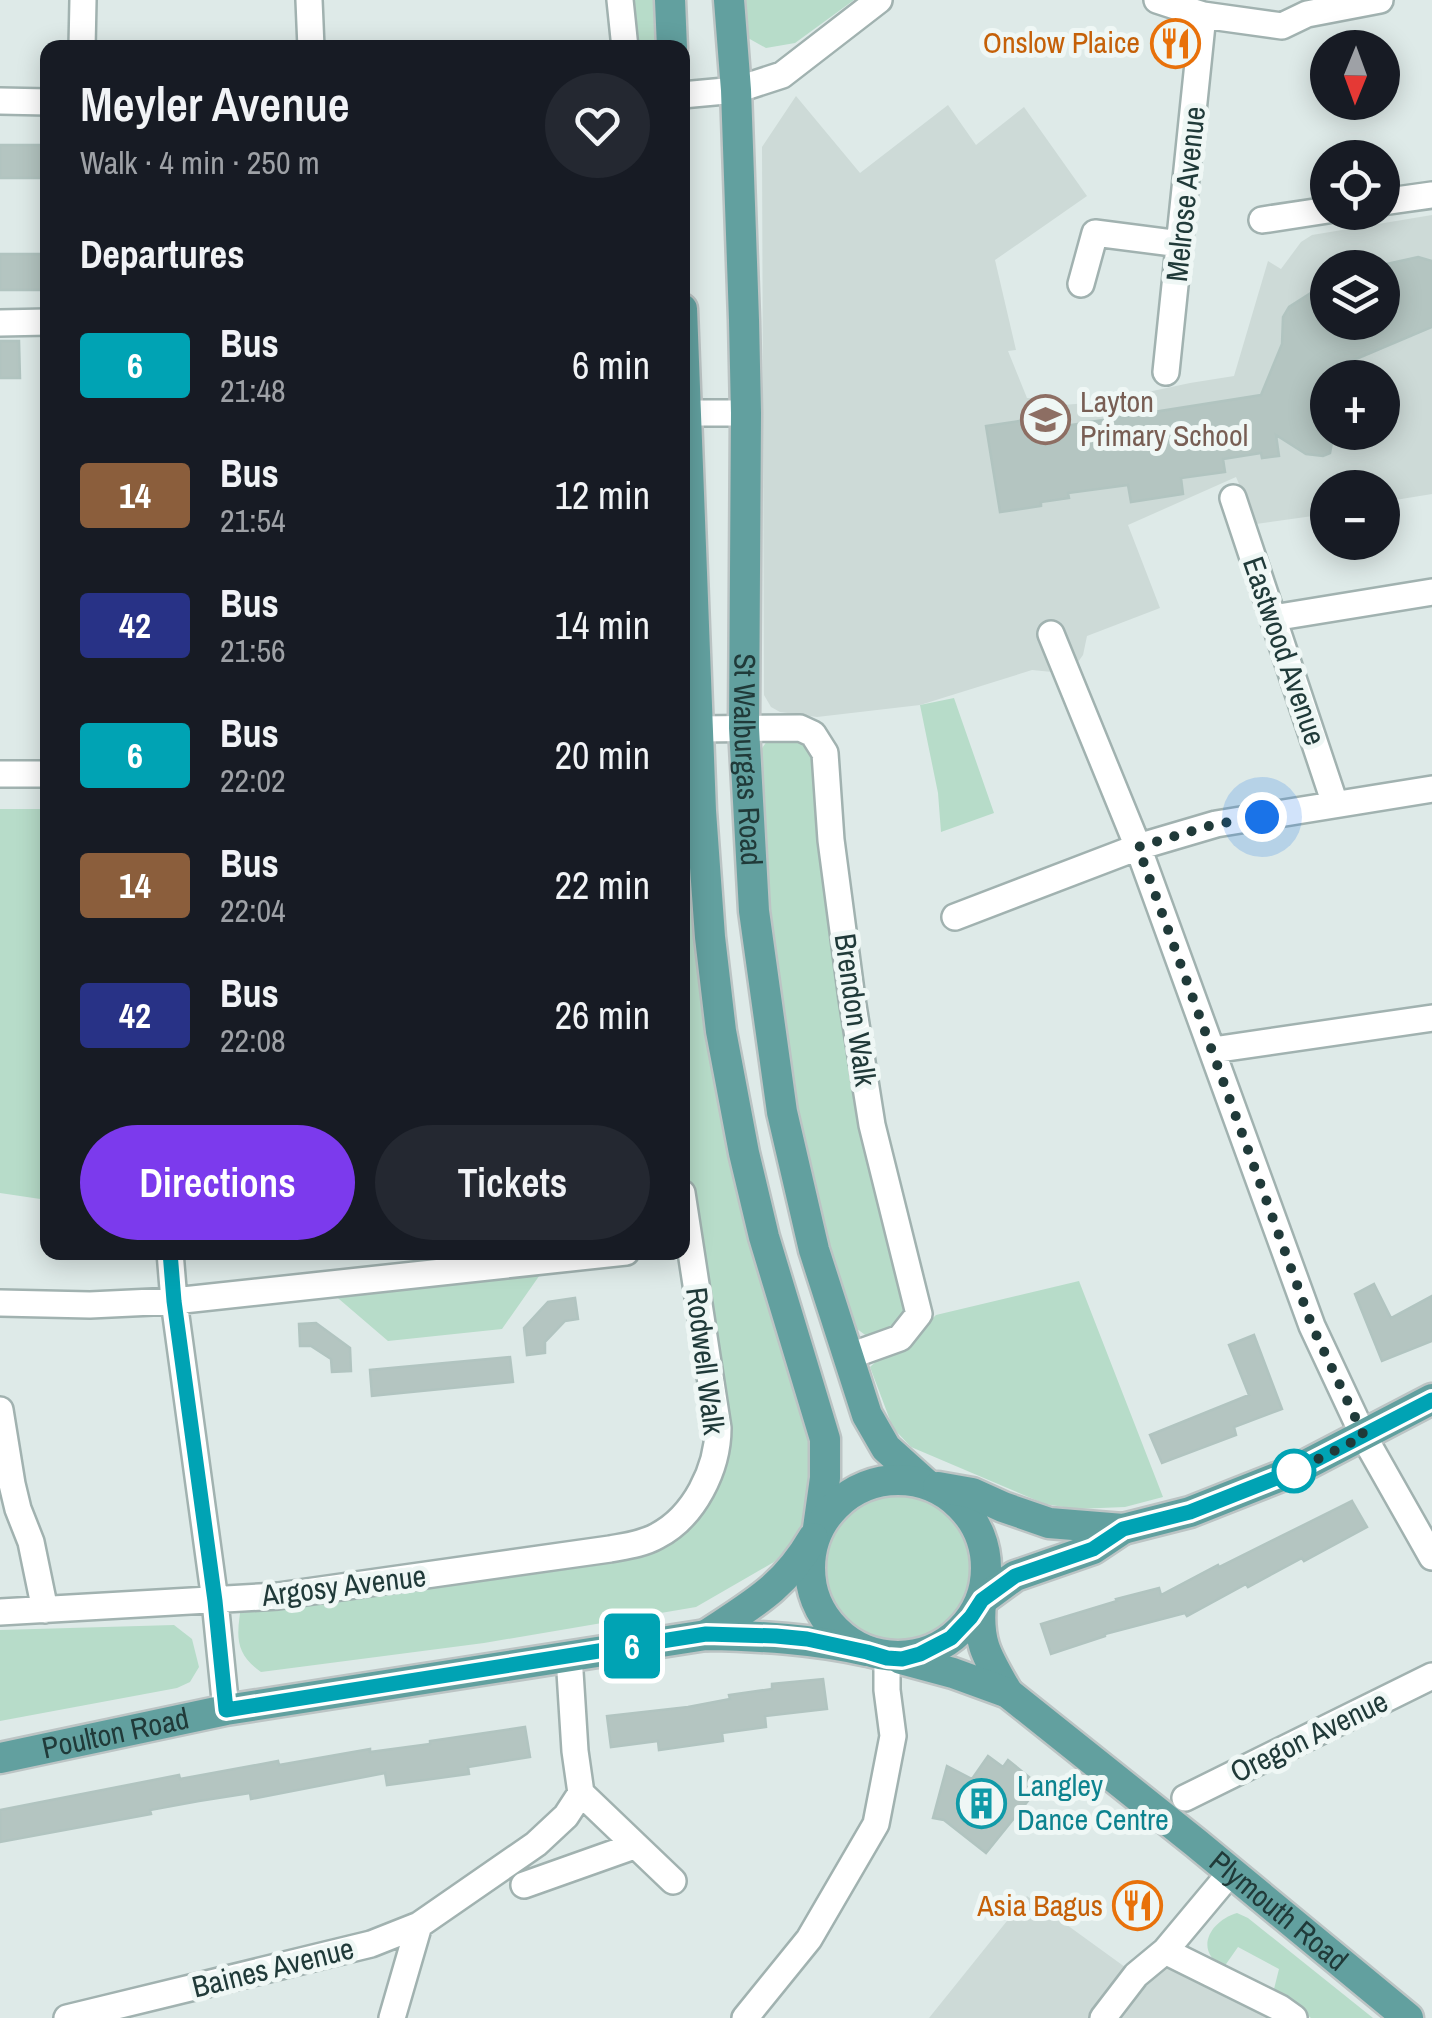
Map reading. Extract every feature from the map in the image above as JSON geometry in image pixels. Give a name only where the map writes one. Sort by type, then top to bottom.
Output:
[{"type":"main road","points":[[670,0],[672,40]]},
{"type":"main road","name":"St Walburgas Road","points":[[729,0],[736,90],[746,412],[744,728],[754,911],[782,1112],[814,1250],[867,1415],[886,1448],[928,1484]]},
{"type":"main road","name":"St Walburgas Road","points":[[690,535],[706,889],[721,1030],[764,1237],[824,1439],[825,1478],[817,1531]]},
{"type":"main road","points":[[1123,1529],[1093,1549],[1015,1576],[982,1601],[951,1638],[932,1650],[885,1656],[847,1638],[832,1624],[815,1596],[811,1576],[817,1531],[842,1499],[856,1490],[890,1481],[928,1484],[972,1493],[1050,1523],[1123,1529],[1190,1512],[1294,1471],[1432,1400]]},
{"type":"main road","points":[[928,1484],[966,1516],[980,1542],[986,1573],[982,1601]]},
{"type":"main road","name":"Poulton Road","points":[[706,1634],[774,1589],[800,1561],[817,1531]]},
{"type":"main road","name":"Plymouth Road","points":[[982,1601],[983,1647],[1008,1693]]},
{"type":"main road","name":"Poulton Road","points":[[0,1758],[226,1710],[706,1634],[807,1639],[885,1656]]},
{"type":"main road","name":"Plymouth Road","points":[[885,1656],[1008,1693],[1408,2018]]},
{"type":"street","points":[[82,40],[83,0]]},
{"type":"street","points":[[310,0],[310,40]]},
{"type":"street","points":[[620,0],[624,40]]},
{"type":"street","points":[[690,94],[736,90],[782,75],[879,0]]},
{"type":"street","points":[[1157,0],[1203,14],[1282,26],[1310,7],[1380,0]]},
{"type":"street","name":"Melrose Avenue","points":[[1166,372],[1203,14]]},
{"type":"street","points":[[0,101],[40,102]]},
{"type":"street","points":[[1400,199],[1432,195]]},
{"type":"street","points":[[1262,220],[1310,213]]},
{"type":"street","points":[[1081,284],[1095,233],[1180,244]]},
{"type":"street","points":[[0,322],[40,322]]},
{"type":"street","points":[[690,413],[746,412]]},
{"type":"street","name":"Eastwood Avenue","points":[[1233,498],[1336,804]]},
{"type":"street","points":[[1273,618],[1432,592]]},
{"type":"street","points":[[1051,634],[1138,847],[1312,1326],[1364,1436],[1432,1557]]},
{"type":"street","name":"Brendon Walk","points":[[698,730],[800,728],[813,734],[825,753],[831,840],[872,1126],[919,1314],[900,1338],[848,1357]]},
{"type":"street","points":[[0,774],[40,774]]},
{"type":"street","points":[[955,917],[1138,847],[1216,824],[1432,790]]},
{"type":"street","points":[[1213,1050],[1432,1018]]},
{"type":"street","points":[[171,1260],[226,1710]]},
{"type":"street","points":[[0,1303],[90,1305],[174,1301],[436,1263],[488,1260]]},
{"type":"street","name":"Rodwell Walk","points":[[680,1520],[701,1490],[718,1444],[688,1260]]},
{"type":"street","points":[[1,1426],[12,1484],[46,1610]]},
{"type":"street","name":"Argosy Avenue","points":[[0,1612],[215,1601],[347,1587],[610,1549],[656,1537],[680,1520]]},
{"type":"street","points":[[569,1656],[581,1793],[673,1881]]},
{"type":"street","points":[[745,2018],[809,1939],[876,1824],[893,1736],[885,1656]]},
{"type":"street","name":"Oregon Avenue","points":[[1185,1798],[1432,1676]]},
{"type":"street","name":"Baines Avenue","points":[[67,2018],[371,1944],[419,1925],[536,1844],[566,1816],[581,1793]]},
{"type":"street","points":[[524,1885],[634,1846]]},
{"type":"street","points":[[1102,2018],[1136,1976],[1166,1951],[1230,1872]]},
{"type":"street","points":[[392,2018],[419,1925]]},
{"type":"street","points":[[1166,1951],[1294,2018]]},
{"type":"shaded area","name":"Layton Primary School","points":[[796,96],[860,173],[948,105],[976,145],[1024,107],[1087,196],[995,260],[1016,350],[1008,351],[1027,398],[1049,399],[1050,406],[1101,402],[1234,376],[1268,261],[1281,269],[1301,242],[1312,235],[1342,230],[1400,230],[1400,220],[1432,215],[1432,494],[1400,499],[1400,470],[1310,470],[1310,516],[1256,524],[1236,477],[1128,525],[1160,608],[1087,636],[1078,662],[1052,672],[1032,670],[920,705],[817,717],[780,712],[771,707],[764,695],[762,147]]},
{"type":"shaded area","points":[[1027,1896],[1136,1975],[1165,1951],[1294,2018],[929,2018]]},
{"type":"green space","points":[[620,0],[670,0],[672,40],[624,40]]},
{"type":"green space","points":[[729,0],[854,0],[795,43],[766,48],[732,29]]},
{"type":"green space","points":[[690,559],[721,1031],[822,1427],[813,1521],[774,1562],[696,1607],[484,1643],[261,1672],[241,1648],[238,1631],[242,1599],[656,1537],[718,1444],[690,1246]]},
{"type":"green space","points":[[954,698],[994,813],[941,832],[938,793],[920,705]]},
{"type":"green space","points":[[772,734],[813,734],[906,1306],[902,1325],[868,1337],[853,1326],[821,1217],[794,1102],[770,931],[758,754]]},
{"type":"green space","points":[[0,809],[40,809],[40,1199],[0,1193]]},
{"type":"green space","points":[[544,1269],[502,1329],[388,1341],[332,1293]]},
{"type":"green space","points":[[1079,1281],[1163,1497],[1125,1507],[1076,1509],[1045,1504],[911,1447],[893,1428],[870,1367],[886,1353],[936,1315]]},
{"type":"green space","points":[[897,1495],[925,1500],[950,1516],[966,1541],[971,1569],[966,1597],[950,1622],[925,1638],[897,1643],[869,1638],[844,1622],[828,1597],[823,1569],[828,1541],[844,1516],[869,1500]]},
{"type":"green space","points":[[174,1625],[192,1639],[199,1667],[190,1682],[177,1688],[0,1721],[0,1630]]},
{"type":"green space","points":[[1237,1913],[1373,2018],[1311,2018],[1274,1989],[1279,1969],[1238,1947],[1224,1967],[1209,1953],[1207,1945],[1213,1929]]},
{"type":"building","points":[[0,145],[40,145],[40,178],[0,178]]},
{"type":"building","points":[[0,254],[40,254],[40,290],[0,290]]},
{"type":"building","points":[[1418,257],[1432,261],[1432,327],[1354,360],[1310,360],[1310,450],[1331,450],[1330,453],[1306,454],[1276,435],[1279,456],[1262,458],[1261,453],[1223,459],[1225,472],[1181,478],[1183,494],[1131,502],[1128,485],[1068,493],[1069,498],[1041,502],[1041,506],[1000,512],[986,426],[1026,420],[1027,432],[1261,395],[1282,344],[1283,317],[1289,307],[1310,294],[1310,340],[1400,340],[1400,261]]},
{"type":"building","points":[[0,341],[19,341],[20,378],[0,378]]},
{"type":"building","points":[[1374,1284],[1391,1318],[1432,1296],[1432,1341],[1382,1361],[1355,1294]]},
{"type":"building","points":[[575,1298],[578,1319],[565,1321],[545,1342],[545,1353],[527,1355],[524,1328],[548,1302]]},
{"type":"building","points":[[316,1323],[350,1348],[351,1371],[332,1372],[331,1359],[311,1346],[300,1346],[299,1324]]},
{"type":"building","points":[[1254,1335],[1282,1409],[1234,1427],[1236,1435],[1162,1463],[1150,1435],[1249,1395],[1229,1345]]},
{"type":"building","points":[[510,1357],[513,1382],[372,1396],[370,1370]]},
{"type":"building","points":[[1352,1501],[1367,1527],[1304,1561],[1302,1558],[1248,1587],[1246,1584],[1187,1616],[1185,1613],[1105,1634],[1051,1654],[1041,1624],[1159,1588],[1161,1595]]},
{"type":"building","points":[[823,1679],[827,1709],[765,1716],[766,1727],[722,1733],[723,1741],[659,1750],[658,1741],[611,1747],[607,1716],[688,1707],[730,1699],[729,1695],[772,1689],[772,1684]]},
{"type":"building","points":[[525,1727],[530,1757],[468,1767],[469,1774],[387,1785],[385,1773],[251,1799],[250,1793],[199,1801],[150,1810],[151,1814],[0,1842],[0,1810],[179,1775],[180,1779],[278,1761],[279,1765]]},
{"type":"building","name":"Langley Dance Centre","points":[[988,1756],[1003,1767],[1008,1760],[1040,1786],[986,1853],[944,1820],[933,1818],[947,1766],[972,1779]]},
{"type":"bus line","name":"6","points":[[171,1260],[226,1710],[706,1634],[807,1639],[902,1659],[932,1650],[951,1638],[982,1600],[1015,1576],[1093,1549],[1123,1529],[1190,1512],[1294,1471],[1432,1400]]},
{"type":"place","name":"Onslow Plaice","points":[[1175,43]]},
{"type":"place","name":"Layton Primary School","points":[[1045,419]]},
{"type":"place","name":"Langley Dance Centre","points":[[982,1803]]},
{"type":"place","name":"Asia Bagus","points":[[1138,1906]]},
{"type":"route","points":[[1262,817],[1216,824],[1138,847],[1312,1326],[1364,1436],[1294,1471]]}]
